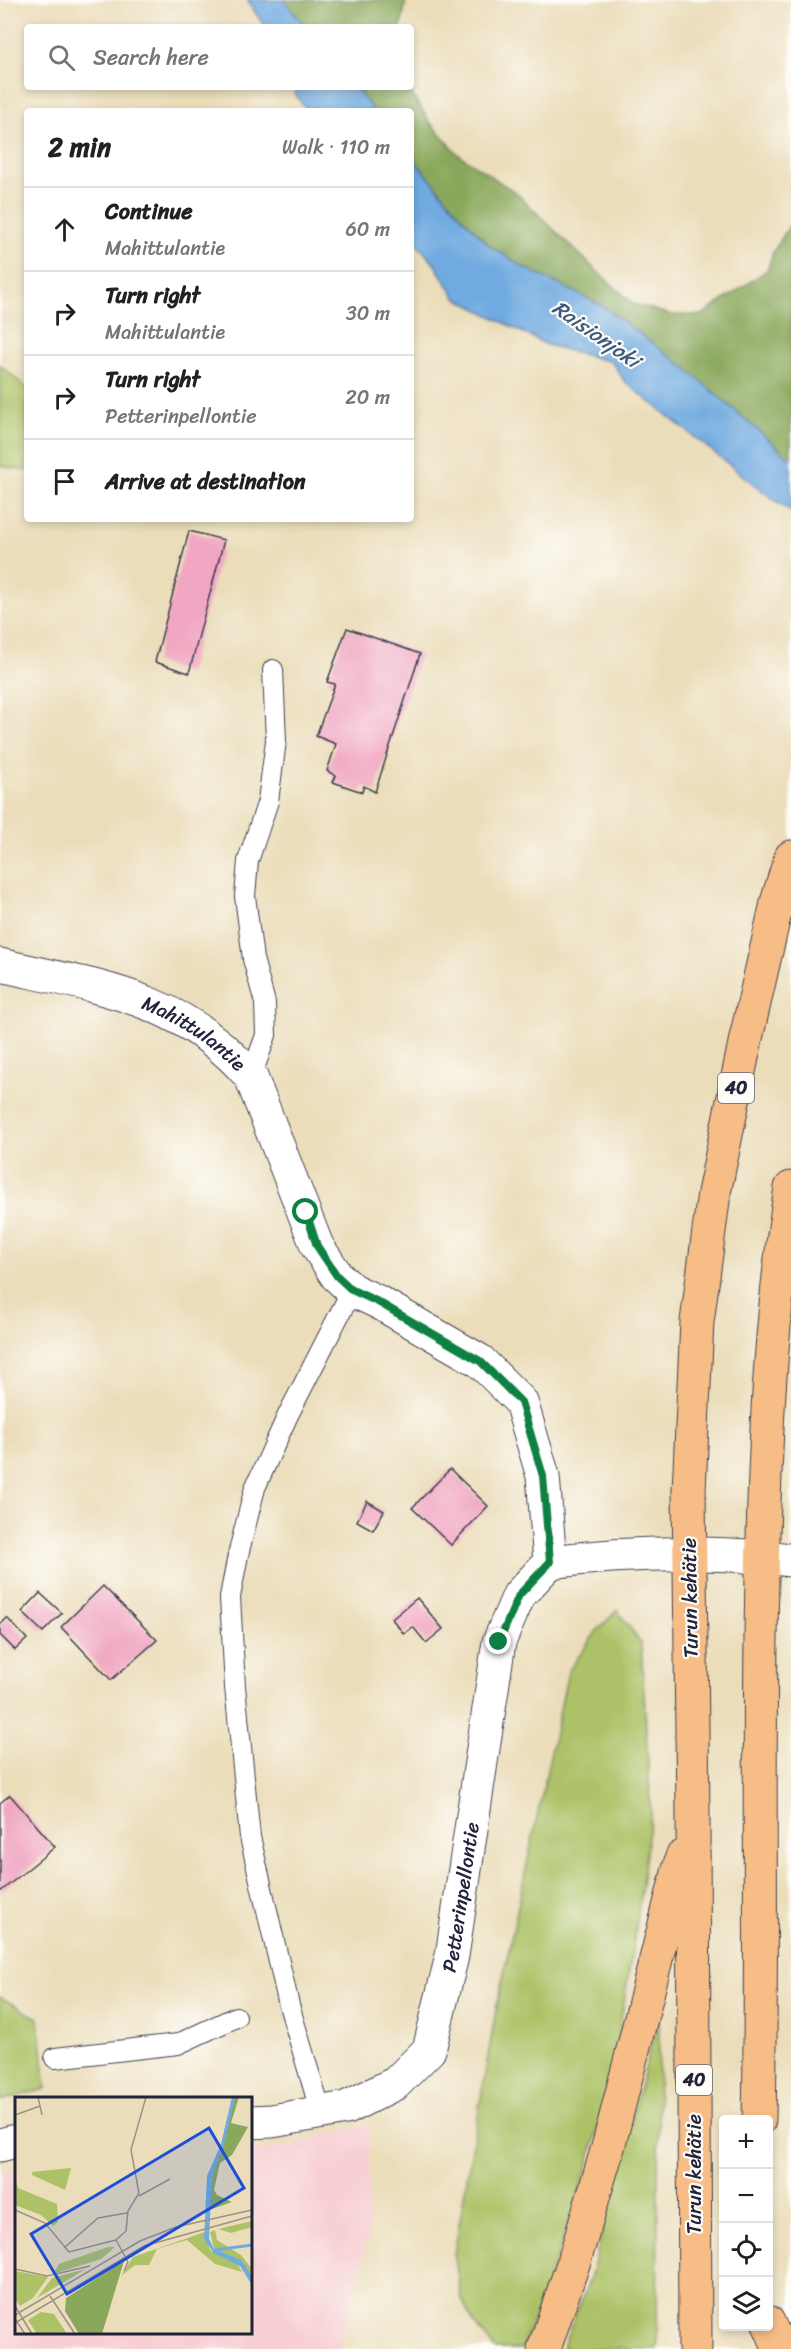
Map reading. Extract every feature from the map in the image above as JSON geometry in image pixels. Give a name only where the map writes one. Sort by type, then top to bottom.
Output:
[{"type":"highway","name":"Turun kehätie","points":[[694,2349],[693,1812],[689,1490],[698,1322],[714,1193],[746,1038],[778,899],[791,857]]},
{"type":"highway","points":[[759,2115],[761,2019],[759,1631],[776,1558],[765,1452],[774,1318],[791,1188]]},
{"type":"highway","points":[[544,2349],[575,2258],[609,2144],[693,1812]]},
{"type":"highway","points":[[757,2331],[757,2349]]},
{"type":"highway","points":[[772,2331],[780,2349]]},
{"type":"street","name":"Mahittulantie","points":[[0,965],[84,984],[148,1002],[190,1023],[234,1056],[252,1077],[317,1246],[337,1276],[352,1290],[378,1302],[480,1361],[521,1402],[543,1476],[550,1562]]},
{"type":"street","points":[[550,1562],[610,1554],[776,1558]]},
{"type":"street","name":"Petterinpellontie","points":[[252,2122],[272,2121],[346,2108],[396,2083],[429,2050],[452,1956],[499,1642],[519,1595],[550,1562]]},
{"type":"street","points":[[0,2145],[15,2141]]},
{"type":"lane","points":[[252,1077],[266,1035],[265,1004],[253,959],[245,896],[248,861],[268,801],[276,741],[273,670]]},
{"type":"lane","points":[[321,2113],[289,2005],[250,1837],[235,1687],[230,1597],[255,1488],[288,1415],[352,1290]]},
{"type":"lane","points":[[55,2058],[178,2044],[236,2017]]},
{"type":"shaded area","points":[[369,2124],[369,2231],[339,2349],[0,2349],[0,2173],[15,2169],[15,2334],[252,2334],[252,2151],[270,2150]]},
{"type":"green space","points":[[284,0],[406,0],[402,24],[304,24]]},
{"type":"green space","points":[[357,90],[409,90],[430,122],[459,155],[515,192],[634,304],[672,315],[702,315],[767,270],[773,252],[791,223],[791,459],[687,369],[601,305],[523,267],[490,246],[414,160],[414,108],[372,108]]},
{"type":"green space","points":[[0,365],[24,385],[24,470],[0,466]]},
{"type":"green space","points":[[617,1610],[641,1643],[651,1814],[638,1915],[614,2064],[587,2170],[540,2303],[521,2349],[495,2349],[472,2320],[462,2300],[454,2254],[496,2010],[568,1672],[596,1632]]},
{"type":"green space","points":[[0,1997],[39,2019],[46,2089],[0,2101]]},
{"type":"green space","points":[[659,2015],[657,2349],[562,2349],[590,2279]]},
{"type":"water","points":[[247,0],[284,0],[304,24],[263,24]]},
{"type":"water","points":[[294,90],[357,90],[372,108],[306,108]]},
{"type":"water","name":"Raisionjoki","points":[[414,160],[490,246],[523,267],[601,305],[687,369],[791,459],[791,511],[766,494],[625,382],[612,362],[547,345],[456,298],[435,265],[414,240]]},
{"type":"building","points":[[189,531],[224,540],[189,673],[155,662]]},
{"type":"building","points":[[347,628],[420,654],[375,792],[364,786],[362,792],[333,782],[336,776],[327,771],[336,744],[316,736],[335,684],[327,682]]},
{"type":"building","points":[[450,1469],[488,1506],[451,1545],[412,1508]]},
{"type":"building","points":[[367,1501],[384,1511],[373,1530],[357,1521]]},
{"type":"building","points":[[103,1586],[157,1640],[111,1680],[61,1627]]},
{"type":"building","points":[[40,1593],[62,1613],[43,1632],[22,1612]]},
{"type":"building","points":[[417,1598],[443,1629],[426,1643],[413,1627],[404,1634],[392,1619]]},
{"type":"building","points":[[7,1618],[27,1639],[15,1650],[0,1635],[0,1625]]},
{"type":"building","points":[[10,1795],[55,1847],[0,1892],[0,1803]]},
{"type":"route","points":[[306,1212],[317,1246],[337,1276],[352,1290],[378,1302],[480,1361],[521,1402],[543,1476],[550,1562],[519,1595],[499,1642]]}]
